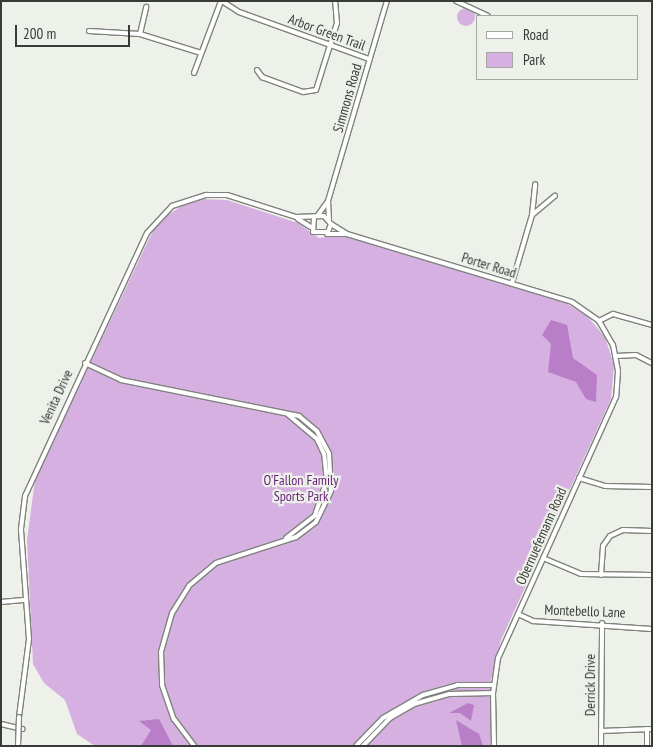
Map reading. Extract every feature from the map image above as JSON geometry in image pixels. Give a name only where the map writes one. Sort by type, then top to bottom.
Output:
[{"type":"street","name":"Arbor Green Trail","points":[[222,1],[330,46],[370,60]]},
{"type":"street","points":[[194,73],[222,1]]},
{"type":"street","points":[[257,70],[262,76],[311,92],[316,90],[337,23],[335,1]]},
{"type":"street","name":"Simmons Road","points":[[311,227],[328,201],[387,1]]},
{"type":"street","points":[[456,1],[486,15]]},
{"type":"street","points":[[140,34],[146,7]]},
{"type":"street","points":[[89,30],[140,34],[201,53]]},
{"type":"street","points":[[512,283],[532,216],[535,184]]},
{"type":"street","name":"Venita Drive","points":[[18,746],[19,717],[29,639],[21,529],[25,496],[84,363],[147,233],[172,206],[216,194],[296,217],[316,217],[330,222]]},
{"type":"street","points":[[532,216],[555,196]]},
{"type":"street","name":"Simmons Road","points":[[328,201],[330,222]]},
{"type":"street","name":"Venita Drive","points":[[296,217],[311,227],[316,234],[325,234]]},
{"type":"street","points":[[325,234],[330,222]]},
{"type":"street","name":"Porter Road","points":[[330,222],[347,234]]},
{"type":"street","name":"Porter Road","points":[[325,234],[347,234],[572,302],[599,321],[610,338]]},
{"type":"street","points":[[599,321],[613,314],[652,325]]},
{"type":"street","name":"Obernuefemann Road","points":[[494,746],[493,685],[500,652],[616,397],[616,356],[610,338]]},
{"type":"street","points":[[616,356],[636,355],[652,363]]},
{"type":"street","points":[[84,363],[120,380],[299,416],[322,438],[333,482],[316,522],[296,537],[235,554],[206,570],[182,595],[168,622],[161,652],[162,686],[174,719],[194,746]]},
{"type":"street","points":[[579,478],[605,486],[652,487]]},
{"type":"street","points":[[601,575],[603,546],[610,536],[623,530],[652,531]]},
{"type":"street","points":[[543,558],[581,574],[652,575]]},
{"type":"street","points":[[1,602],[26,600]]},
{"type":"street","name":"Montebello Lane","points":[[518,614],[533,621],[602,623],[652,628]]},
{"type":"street","name":"Derrick Drive","points":[[601,746],[602,623]]},
{"type":"street","points":[[356,746],[383,718],[423,694],[457,685],[493,685]]},
{"type":"street","points":[[363,746],[390,718],[414,704],[450,694],[493,693]]},
{"type":"street","points":[[1,724],[22,729]]},
{"type":"street","points":[[601,731],[649,729],[646,746]]},
{"type":"green space","points":[[466,8],[472,11],[475,17],[472,23],[466,26],[460,23],[457,17],[460,11]]},
{"type":"green space","name":"O'Fallon Family Sports Park","points":[[201,199],[227,200],[298,223],[319,238],[341,235],[566,303],[587,316],[605,337],[614,365],[611,399],[501,640],[490,684],[491,746],[95,746],[77,734],[65,700],[44,683],[33,664],[27,540],[35,480],[157,222],[183,205]]},
{"type":"shaded area","points":[[551,320],[567,325],[573,358],[597,375],[596,402],[586,399],[576,382],[548,372],[551,344],[542,335]]},
{"type":"shaded area","points":[[468,703],[474,705],[471,721],[460,713],[449,713]]},
{"type":"shaded area","points":[[159,719],[173,746],[141,746],[151,730],[139,721]]},
{"type":"shaded area","points":[[456,720],[479,734],[483,746],[462,746]]}]
